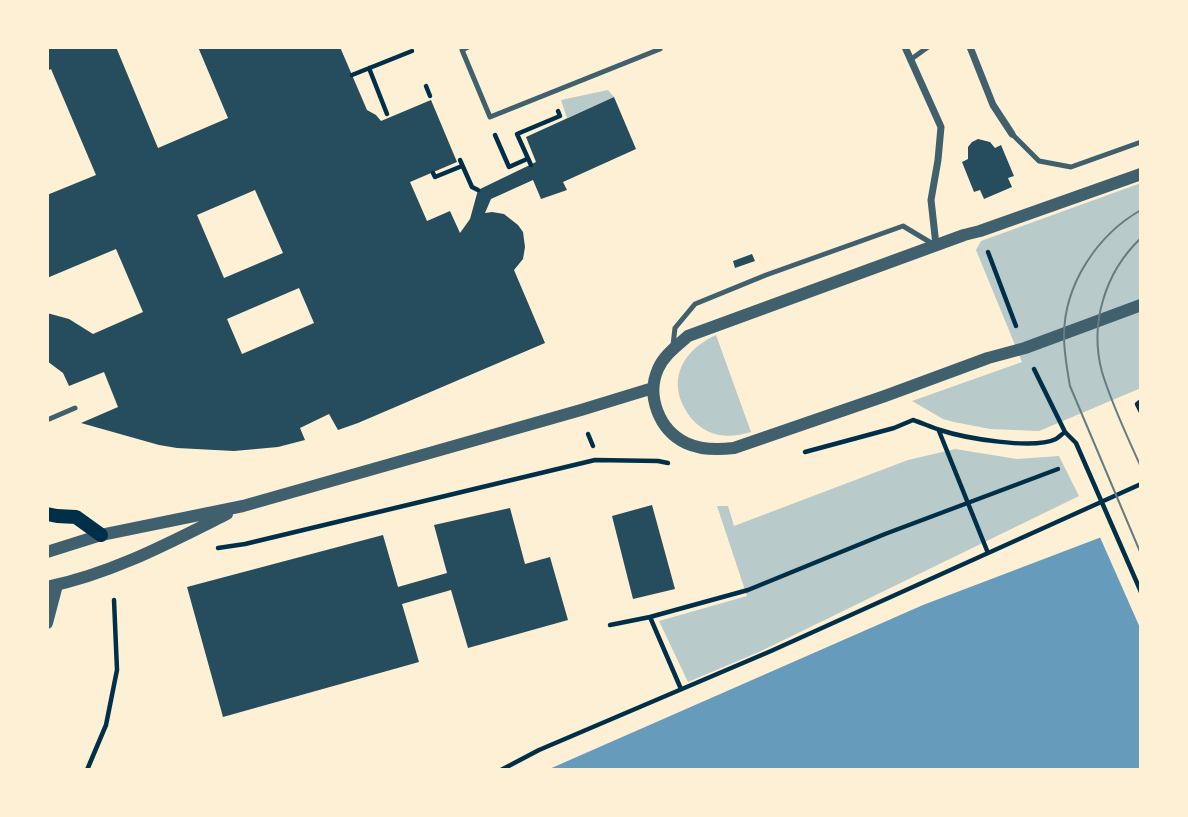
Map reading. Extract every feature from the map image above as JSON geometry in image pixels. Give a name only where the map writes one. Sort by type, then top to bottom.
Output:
[{"type":"main road","points":[[47,514],[76,517],[101,535]]},
{"type":"street","points":[[905,47],[942,128],[931,200],[936,245]]},
{"type":"street","points":[[970,47],[993,105],[1012,134]]},
{"type":"street","points":[[1141,174],[936,245],[688,336],[665,357],[658,369],[653,396],[657,413],[668,429],[684,442],[706,449],[734,448],[988,358],[1025,348],[1141,305]]},
{"type":"street","points":[[47,552],[101,535],[243,506],[581,411],[653,388]]},
{"type":"street","points":[[47,623],[52,586],[111,569],[243,506]]},
{"type":"lane","points":[[468,47],[461,50],[490,117],[660,49]]},
{"type":"lane","points":[[910,60],[928,47]]},
{"type":"lane","points":[[1012,134],[1039,161],[1071,167],[1141,142]]},
{"type":"lane","points":[[673,349],[675,328],[695,303],[903,226],[936,245]]},
{"type":"lane","points":[[47,420],[75,408]]},
{"type":"path","points":[[352,75],[412,51]]},
{"type":"path","points":[[369,68],[387,114]]},
{"type":"path","points":[[426,86],[430,96]]},
{"type":"path","points":[[531,165],[517,134],[560,116]]},
{"type":"path","points":[[505,130],[495,134],[509,167],[527,159]]},
{"type":"path","points":[[433,173],[435,177],[461,163],[472,187],[478,190]]},
{"type":"path","points":[[980,231],[1025,348],[1065,432],[1076,443],[1141,592]]},
{"type":"path","points":[[1139,402],[1141,412]]},
{"type":"path","points":[[800,454],[914,420],[937,429],[1022,443],[1055,439],[1065,432]]},
{"type":"path","points":[[937,429],[988,553]]},
{"type":"path","points":[[208,550],[245,544],[595,460],[678,464]]},
{"type":"path","points":[[610,625],[748,590],[1058,468]]},
{"type":"path","points":[[501,770],[539,750],[771,651],[1141,484]]},
{"type":"path","points":[[87,770],[106,725],[117,670],[114,600]]},
{"type":"path","points":[[650,617],[681,689]]},
{"type":"shaded area","points":[[608,90],[614,97],[567,118],[561,100]]},
{"type":"shaded area","points":[[1141,183],[1141,388],[1039,431],[990,429],[954,422],[943,419],[912,401],[1022,362],[976,250],[981,241]]},
{"type":"shaded area","points":[[716,335],[751,432],[727,436],[708,432],[691,418],[680,397],[678,386],[682,365],[696,348]]},
{"type":"shaded area","points":[[955,449],[1017,459],[1059,456],[1079,496],[759,652],[688,682],[659,621],[747,596],[717,506],[728,506],[734,526],[908,460]]},
{"type":"water","points":[[1141,522],[1141,770],[547,770],[923,605]]},
{"type":"pier","points":[[1141,519],[1141,630],[1099,535]]},
{"type":"building","points":[[47,47],[116,47],[158,148],[228,118],[198,47],[340,47],[367,110],[381,121],[431,100],[457,162],[410,182],[427,221],[450,211],[460,233],[470,219],[478,190],[536,162],[526,137],[614,97],[636,149],[563,182],[567,190],[541,199],[533,180],[491,199],[485,213],[504,214],[523,232],[523,259],[514,270],[545,343],[338,430],[329,414],[300,428],[305,440],[278,447],[234,451],[177,448],[81,423],[118,407],[104,372],[69,386],[63,373],[47,361],[47,313],[69,319],[93,334],[143,312],[116,249],[47,278],[47,195],[96,175],[51,69],[47,71]],"holes":[[[255,190],[283,253],[224,278],[197,215]],[[299,288],[314,323],[242,354],[227,319]]]},
{"type":"building","points":[[978,139],[990,142],[995,148],[1001,145],[1014,176],[1008,178],[1012,187],[984,199],[980,190],[974,192],[962,162],[968,159],[968,147]]},
{"type":"building","points":[[752,254],[755,261],[735,268],[733,261]]},
{"type":"building","points":[[652,505],[675,589],[633,599],[612,516]]},
{"type":"building","points":[[510,508],[525,564],[550,557],[568,620],[468,648],[451,590],[402,604],[419,662],[223,717],[187,587],[383,535],[398,587],[447,573],[434,525]]},
{"type":"tram line","points":[[1141,210],[1110,233],[1086,263],[1070,298],[1064,336],[1070,386],[1141,554]]},
{"type":"tram line","points":[[1141,238],[1128,252],[1109,283],[1099,317],[1098,336],[1102,372],[1141,467]]}]
